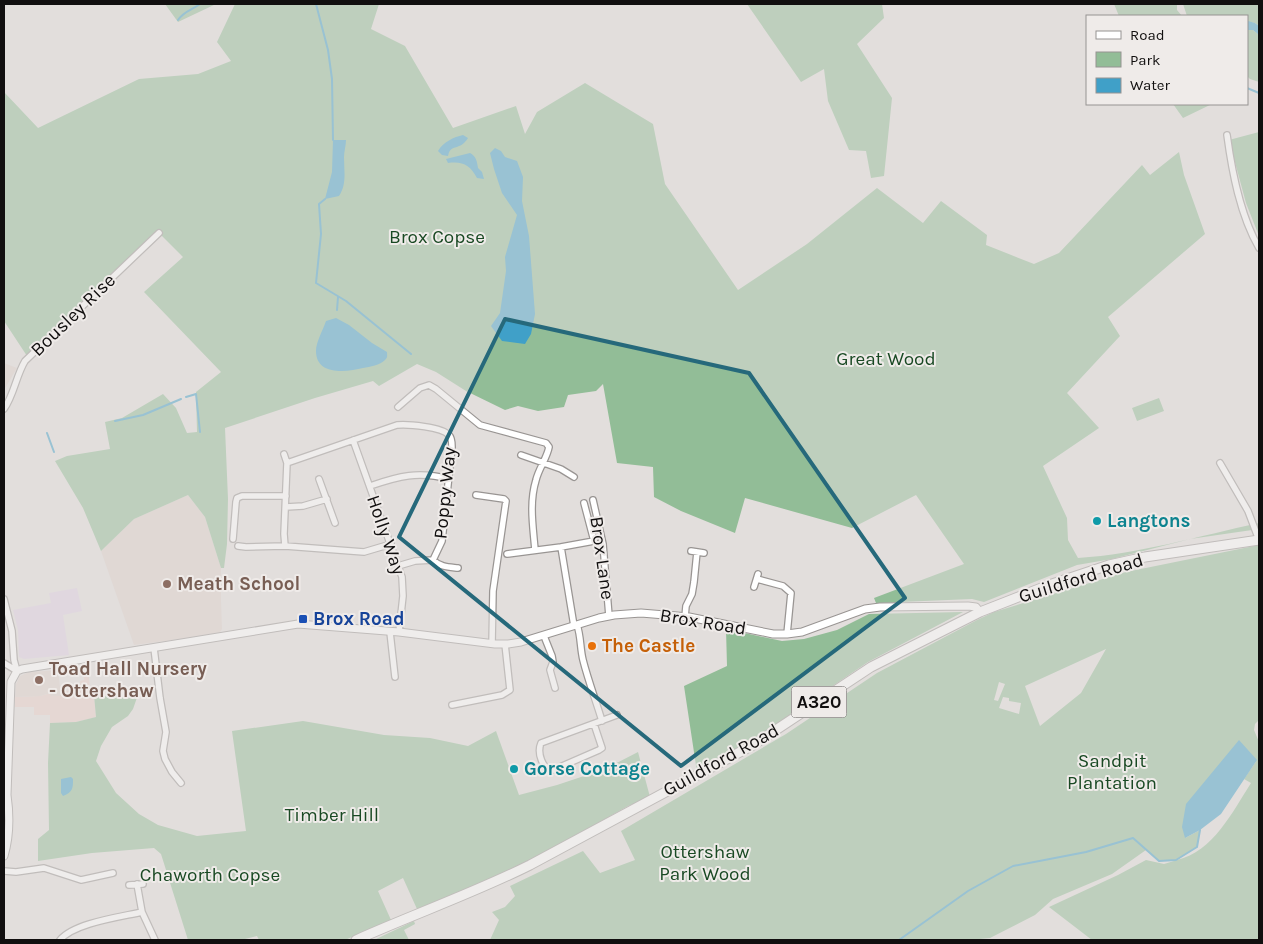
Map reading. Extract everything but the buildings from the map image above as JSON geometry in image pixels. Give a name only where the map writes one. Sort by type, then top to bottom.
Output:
[{"type":"main road","name":"Guildford Road","points":[[356,940],[505,878],[535,863],[753,745],[871,667],[980,612],[1077,575],[1109,566],[1144,557],[1259,540]]},
{"type":"street","points":[[1227,135],[1243,209],[1259,248]]},
{"type":"street","name":"Bousley Rise","points":[[4,410],[25,361],[159,233]]},
{"type":"street","points":[[398,407],[420,388],[426,385],[432,386],[480,425],[546,443],[549,447],[548,452],[535,481],[531,508],[535,550]]},
{"type":"street","name":"Poppy Way","points":[[353,440],[397,425],[408,424],[448,434],[452,447],[442,542],[433,560]]},
{"type":"street","points":[[287,463],[353,440]]},
{"type":"street","name":"Holly Way","points":[[353,440],[402,577],[403,589],[399,632]]},
{"type":"street","points":[[284,454],[287,463],[285,546]]},
{"type":"street","points":[[521,455],[561,469],[574,477]]},
{"type":"street","points":[[1220,463],[1248,511],[1259,540]]},
{"type":"street","points":[[370,486],[398,476],[426,476],[449,479]]},
{"type":"street","points":[[319,479],[334,523]]},
{"type":"street","points":[[476,495],[504,499],[506,501],[493,592],[492,644]]},
{"type":"street","points":[[233,539],[237,498],[242,496],[286,496]]},
{"type":"street","points":[[286,507],[303,506],[327,499]]},
{"type":"street","name":"Brox Lane","points":[[593,500],[603,544],[609,616]]},
{"type":"street","points":[[508,554],[594,541],[584,503]]},
{"type":"street","points":[[238,546],[285,546],[364,552],[391,544]]},
{"type":"street","points":[[561,547],[576,625],[580,634],[580,648],[583,661],[602,721]]},
{"type":"street","points":[[685,617],[686,606],[692,594],[694,552],[704,553]]},
{"type":"street","name":"Poppy Way","points":[[398,566],[416,561],[433,560],[441,566],[458,568]]},
{"type":"street","points":[[754,587],[757,577],[783,586],[791,593],[787,634]]},
{"type":"street","points":[[4,599],[12,632],[14,660],[17,671],[11,682],[6,773],[9,836],[4,856]]},
{"type":"street","name":"Brox Road","points":[[17,671],[22,668],[298,624],[399,632],[505,644],[544,636],[609,616],[641,613],[685,617],[773,634],[787,634],[810,629],[865,609],[880,607],[968,606],[976,607],[980,612]]},
{"type":"street","points":[[390,632],[397,676]]},
{"type":"street","points":[[544,636],[552,656],[553,662],[550,670],[555,688]]},
{"type":"street","points":[[452,705],[502,696],[508,692],[510,687],[505,644]]},
{"type":"street","points":[[154,648],[166,732],[163,751],[172,772],[181,783]]},
{"type":"street","points":[[4,663],[17,671]]},
{"type":"street","points":[[594,724],[601,742],[602,748],[600,750],[553,770],[545,767],[540,753],[541,743],[617,715]]},
{"type":"street","points":[[4,871],[16,872],[44,868],[81,880],[113,873]]},
{"type":"street","points":[[129,885],[140,884],[142,912],[155,940]]},
{"type":"street","points":[[60,940],[74,929],[142,912]]},
{"type":"highlighted area","points":[[505,319],[749,373],[905,598],[681,766],[399,537]]},
{"type":"shaded area","points":[[4,363],[17,368],[4,390]]},
{"type":"shaded area","name":"Meath School","points":[[188,495],[205,517],[221,568],[222,629],[219,634],[134,645],[101,551],[134,519]]},
{"type":"shaded area","points":[[77,588],[82,611],[63,615],[69,655],[24,659],[19,657],[18,630],[13,610],[51,603],[49,593]]},
{"type":"shaded area","points":[[88,664],[90,693],[94,695],[96,717],[76,722],[50,723],[50,715],[34,715],[34,707],[15,707],[15,697],[40,696],[51,693],[51,695],[61,696],[61,693],[66,693],[66,691],[81,690],[80,681],[84,680],[83,667]]},
{"type":"shaded area","name":"Toad Hall Nursery - Ottershaw","points":[[58,670],[61,696],[51,696],[50,693],[40,696],[15,697],[16,684],[20,676],[29,672]]},
{"type":"green space","points":[[165,4],[216,4],[178,22]]},
{"type":"green space","points":[[235,4],[379,4],[371,29],[405,46],[453,128],[516,106],[525,134],[537,112],[585,83],[653,124],[665,184],[738,290],[807,244],[877,188],[923,223],[941,201],[987,235],[986,245],[1034,264],[1059,253],[1142,165],[1150,175],[1179,152],[1184,175],[1205,234],[1108,317],[1120,336],[1067,393],[1099,428],[1043,466],[1067,518],[1068,540],[1078,558],[1124,553],[1188,540],[1112,559],[1077,565],[984,602],[972,599],[876,603],[874,598],[964,564],[916,495],[852,528],[745,498],[735,533],[681,511],[654,497],[653,467],[617,463],[603,384],[596,391],[568,395],[564,407],[538,411],[518,406],[505,410],[466,391],[436,372],[417,364],[379,386],[373,381],[225,428],[228,499],[227,544],[224,568],[221,568],[205,517],[188,495],[134,519],[101,551],[83,508],[55,461],[67,456],[110,449],[105,422],[122,418],[163,394],[176,408],[187,433],[197,432],[196,392],[221,372],[144,292],[183,257],[157,231],[27,356],[4,321],[4,92],[38,128],[139,79],[198,74],[231,61],[217,42]]},
{"type":"green space","points":[[747,4],[882,4],[884,18],[857,44],[892,98],[884,176],[871,178],[866,151],[849,150],[828,101],[824,69],[801,82]]},
{"type":"green space","points":[[1114,4],[1177,4],[1177,10],[1181,15],[1119,15]]},
{"type":"green space","points":[[1183,4],[1259,4],[1259,26],[1255,23],[1248,22],[1248,15],[1187,15]]},
{"type":"green space","points":[[1248,29],[1253,30],[1259,35],[1259,82],[1248,77]]},
{"type":"green space","points":[[1174,105],[1210,105],[1183,118]]},
{"type":"green space","points":[[1259,132],[1259,236],[1246,203],[1229,140]]},
{"type":"green space","points":[[1159,398],[1164,411],[1137,421],[1132,408]]},
{"type":"green space","points":[[1259,523],[1259,529],[1191,539],[1236,528]]},
{"type":"green space","points":[[1259,545],[1259,720],[1255,724],[1254,730],[1259,742],[1259,940],[1092,940],[1049,907],[1146,860],[1164,864],[1174,861],[1159,861],[1146,850],[1112,874],[1053,899],[1035,915],[990,938],[970,940],[490,940],[499,920],[492,912],[505,907],[515,896],[510,886],[583,851],[600,873],[635,860],[621,831],[786,734],[877,673],[994,612],[1126,572]],"holes":[[[1106,649],[1081,693],[1040,726],[1025,686]],[[999,682],[1005,684],[998,701],[994,700]],[[1003,697],[1009,698],[1009,701],[1021,703],[1019,714],[999,708]],[[1257,760],[1244,779],[1251,783],[1221,829],[1201,849],[1190,856],[1177,860],[1197,847],[1200,830],[1185,838]]]},
{"type":"green space","points":[[963,612],[868,662],[744,746],[697,772],[684,686],[727,666],[726,629],[782,641],[804,639],[837,630],[869,614]]},
{"type":"green space","name":"Timber Hill","points":[[140,689],[133,709],[128,716],[112,727],[101,746],[96,761],[116,793],[139,814],[158,825],[197,836],[246,831],[232,731],[303,721],[384,735],[430,738],[468,746],[496,731],[519,795],[605,769],[638,752],[650,797],[628,806],[518,868],[417,909],[403,878],[378,891],[391,920],[345,940],[259,940],[257,936],[241,940],[188,940],[161,854],[154,848],[92,853],[38,861],[38,839],[49,830],[48,763],[50,723],[76,722],[96,717],[94,695],[111,697]]},
{"type":"green space","points":[[414,921],[415,924],[404,930],[409,940],[374,940]]},
{"type":"water","points":[[1248,21],[1259,26],[1259,35],[1253,30],[1248,30]]},
{"type":"water","points":[[463,135],[468,138],[462,145],[451,150],[448,156],[442,155],[438,151],[449,140]]},
{"type":"water","points":[[333,140],[346,140],[344,182],[339,196],[325,199],[332,172]]},
{"type":"water","points":[[495,148],[501,151],[505,157],[517,161],[523,177],[522,201],[529,236],[535,314],[531,334],[525,344],[502,341],[491,326],[500,313],[506,271],[505,257],[517,215],[502,193],[494,169],[490,153]]},
{"type":"water","points":[[470,153],[476,159],[484,179],[477,178],[466,165],[462,163],[448,163],[446,159]]},
{"type":"water","points":[[336,318],[387,352],[386,359],[375,366],[349,371],[334,370],[321,365],[317,359],[317,344],[326,321]]},
{"type":"water","points":[[1239,740],[1257,760],[1221,814],[1200,830],[1185,838],[1182,827],[1186,804]]},
{"type":"water","points":[[71,777],[73,779],[72,789],[63,796],[61,793],[61,779]]},
{"type":"waterway","points":[[178,20],[185,13],[200,4]]},
{"type":"waterway","points":[[316,4],[328,50],[332,79],[333,140]]},
{"type":"waterway","points":[[1248,88],[1259,93]]},
{"type":"waterway","points":[[325,199],[319,204],[321,234],[316,283],[346,301],[411,354]]},
{"type":"waterway","points":[[337,310],[338,297]]},
{"type":"waterway","points":[[186,397],[196,394],[200,432]]},
{"type":"waterway","points":[[115,421],[143,415],[181,399]]},
{"type":"waterway","points":[[47,433],[54,452]]},
{"type":"waterway","points":[[899,940],[968,891],[1013,866],[1086,852],[1133,838],[1159,861],[1176,860],[1197,847],[1200,830]]},
{"type":"place","name":"Langtons","points":[[1097,521]]},
{"type":"place","name":"Meath School","points":[[167,584]]},
{"type":"place","name":"Brox Road","points":[[303,619]]},
{"type":"place","name":"The Castle","points":[[592,646]]},
{"type":"place","name":"Toad Hall Nursery - Ottershaw","points":[[39,680]]},
{"type":"place","name":"Gorse Cottage","points":[[514,769]]},
{"type":"park label","name":"Brox Copse","points":[[437,237]]},
{"type":"park label","name":"Great Wood","points":[[886,359]]},
{"type":"park label","name":"Sandpit Plantation","points":[[1112,772]]},
{"type":"park label","name":"Ottershaw Park Wood","points":[[705,863]]},
{"type":"park label","name":"Chaworth Copse","points":[[210,875]]}]
